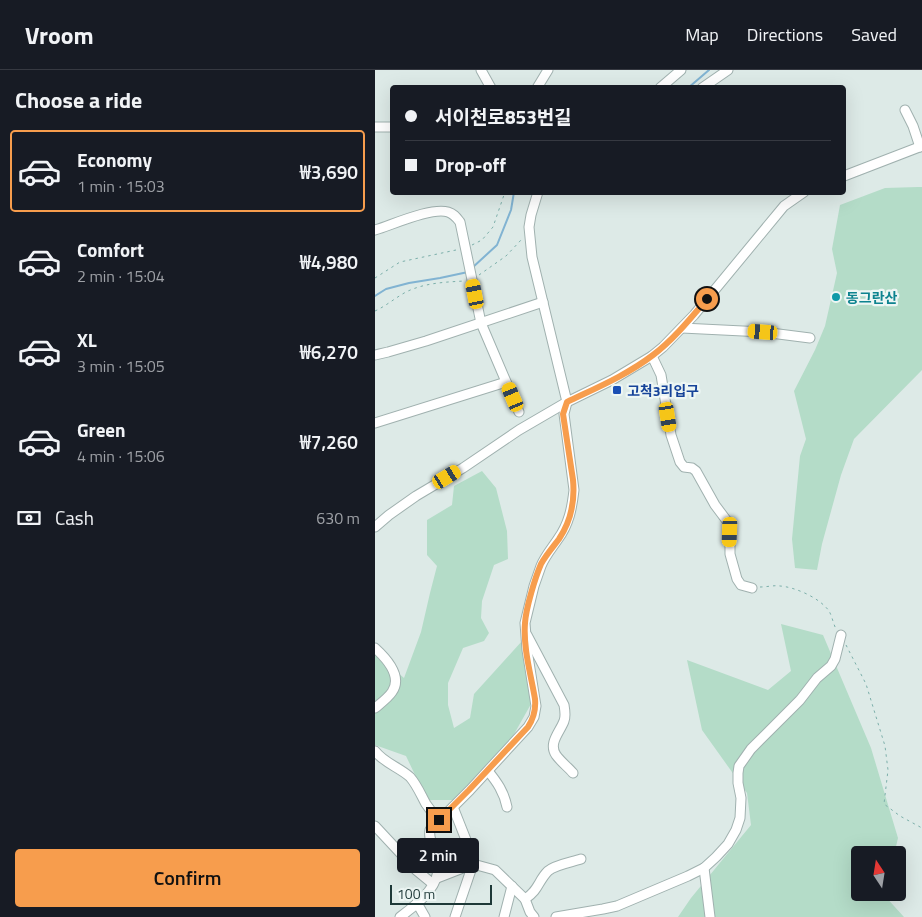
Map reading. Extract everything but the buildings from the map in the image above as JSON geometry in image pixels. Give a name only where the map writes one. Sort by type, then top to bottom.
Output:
[{"type":"street","points":[[481,70],[489,85]]},
{"type":"street","points":[[539,85],[548,70]]},
{"type":"street","points":[[664,85],[681,70]]},
{"type":"street","points":[[706,85],[728,70]]},
{"type":"street","points":[[846,175],[921,146],[905,110]]},
{"type":"street","points":[[375,127],[390,127]]},
{"type":"street","points":[[400,917],[417,903],[435,881],[439,865],[430,839],[429,832],[433,825],[488,771],[528,727],[534,717],[536,706],[527,650],[526,615],[544,559],[564,530],[571,512],[574,490],[563,414],[567,402],[532,256],[529,230],[531,214],[537,195]]},
{"type":"street","points":[[375,527],[416,496],[463,468],[497,444],[567,402],[612,380],[652,356],[682,328],[781,210],[800,195]]},
{"type":"street","points":[[375,230],[434,212],[446,212],[455,216],[460,222],[481,324],[519,412]]},
{"type":"street","points":[[375,355],[426,342],[543,302]]},
{"type":"street","points":[[682,328],[763,332],[810,338]]},
{"type":"street","points":[[652,356],[661,375],[671,435],[680,462],[695,471],[727,521],[730,532],[730,554],[737,580],[741,584],[752,588]]},
{"type":"street","points":[[375,423],[506,382]]},
{"type":"street","points":[[525,630],[564,705],[564,722],[553,748],[556,756],[573,773]]},
{"type":"street","points":[[556,917],[617,906],[672,884],[703,868],[716,857],[736,830],[740,818],[739,766],[751,750],[800,700],[817,678],[831,666],[835,659],[841,635]]},
{"type":"street","points":[[375,648],[389,662],[394,672],[395,682],[393,690],[375,708]]},
{"type":"street","points":[[375,751],[414,782],[426,804],[439,820]]},
{"type":"street","points":[[488,771],[502,790],[507,807]]},
{"type":"street","points":[[453,807],[472,855],[473,864],[455,917]]},
{"type":"street","points":[[375,826],[416,870],[435,881]]},
{"type":"street","points":[[525,899],[536,890],[547,872],[553,868],[581,859]]},
{"type":"street","points":[[435,881],[473,864],[495,870],[525,899],[529,912],[534,917]]},
{"type":"street","points":[[703,868],[710,917]]},
{"type":"street","points":[[504,917],[512,886]]},
{"type":"street","points":[[417,903],[425,917]]},
{"type":"path","points":[[375,278],[400,262],[465,248],[482,240],[493,227],[504,195]]},
{"type":"path","points":[[375,311],[405,293],[423,285],[472,278],[506,256],[529,230]]},
{"type":"path","points":[[752,588],[779,586],[791,588],[817,599],[826,607],[834,627],[841,635],[866,684],[885,746],[888,770],[884,804],[922,828]]},
{"type":"green space","points":[[922,187],[922,370],[854,439],[841,475],[822,544],[817,570],[795,568],[792,539],[800,456],[806,439],[794,391],[825,326],[837,273],[832,249],[840,205],[885,188]]},
{"type":"green space","points":[[482,471],[496,488],[507,531],[508,559],[494,565],[482,601],[481,618],[489,633],[484,641],[463,648],[448,683],[448,705],[454,728],[470,718],[474,694],[522,641],[531,704],[513,736],[454,800],[427,800],[406,756],[375,745],[375,653],[404,678],[421,632],[437,566],[427,555],[427,520],[452,505],[454,486]]},
{"type":"green space","points":[[781,624],[823,635],[871,748],[898,838],[896,846],[851,846],[851,901],[889,901],[904,917],[678,917],[691,898],[751,825],[747,793],[702,730],[687,660],[768,690],[791,671]]},
{"type":"waterway","points":[[692,85],[709,70]]},
{"type":"waterway","points":[[472,268],[497,245],[511,210],[514,195]]},
{"type":"waterway","points":[[375,296],[386,289],[409,283],[468,272]]},
{"type":"place","name":"동그란산","points":[[836,297]]},
{"type":"place","name":"고척3리입구","points":[[617,390]]},
{"type":"route","points":[[439,820],[528,727],[534,717],[536,706],[527,650],[525,623],[541,566],[564,530],[571,512],[574,490],[563,414],[567,402],[612,380],[652,356],[694,315],[707,299]]}]
